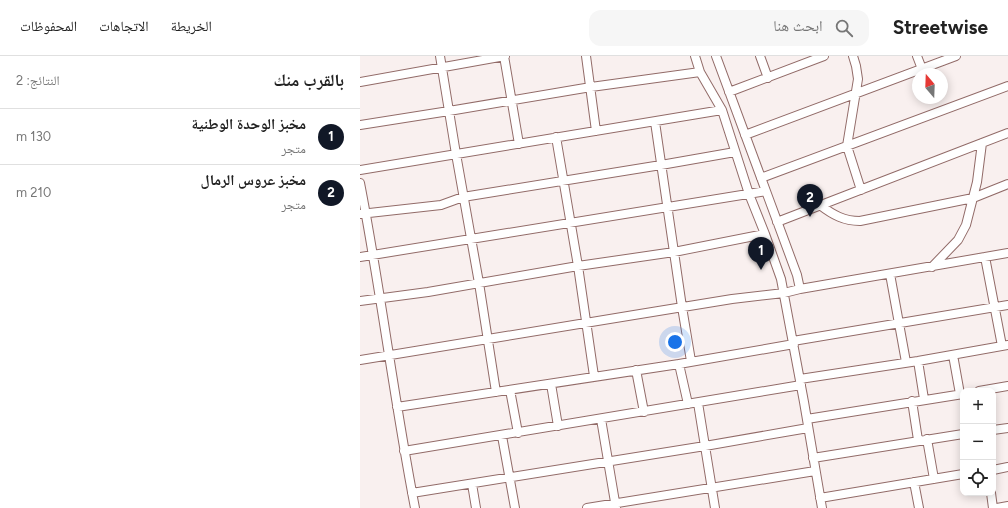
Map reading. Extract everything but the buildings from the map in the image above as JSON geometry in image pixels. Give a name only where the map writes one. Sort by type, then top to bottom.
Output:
[{"type":"street","points":[[440,56],[470,240],[479,282],[496,392]]},
{"type":"street","points":[[360,82],[505,56],[519,144]]},
{"type":"street","points":[[586,56],[596,131]]},
{"type":"street","points":[[695,56],[700,72],[722,110],[749,194],[781,279],[794,343],[822,508]]},
{"type":"street","points":[[716,56],[797,275],[800,289]]},
{"type":"street","points":[[760,56],[768,78]]},
{"type":"street","points":[[730,92],[824,56]]},
{"type":"street","points":[[853,56],[858,78],[847,146],[861,190]]},
{"type":"street","points":[[917,56],[922,68]]},
{"type":"street","points":[[925,68],[956,56]]},
{"type":"street","points":[[360,125],[591,87],[700,72]]},
{"type":"street","points":[[746,135],[912,73]]},
{"type":"street","points":[[761,178],[1008,86]]},
{"type":"street","points":[[360,170],[722,110]]},
{"type":"street","points":[[655,122],[691,361]]},
{"type":"street","points":[[777,222],[1008,133]]},
{"type":"street","points":[[556,137],[578,266],[594,376]]},
{"type":"street","points":[[932,267],[963,233],[977,182],[982,143]]},
{"type":"street","points":[[363,214],[441,205],[463,198],[735,152]]},
{"type":"street","points":[[360,183],[363,214],[374,255],[397,408],[415,508]]},
{"type":"street","points":[[820,205],[832,214],[844,219],[860,221],[973,198],[1008,184]]},
{"type":"street","points":[[360,257],[766,191]]},
{"type":"street","points":[[360,301],[428,292],[479,282],[674,252],[765,234]]},
{"type":"street","points":[[360,360],[682,307],[784,293],[1008,253]]},
{"type":"street","points":[[404,451],[698,403],[800,382],[1005,345],[994,307],[985,257]]},
{"type":"street","points":[[890,274],[906,362]]},
{"type":"street","points":[[397,408],[594,376],[680,364],[1008,305]]},
{"type":"street","points":[[953,355],[960,389]]},
{"type":"street","points":[[918,361],[924,399]]},
{"type":"street","points":[[680,364],[688,404]]},
{"type":"street","points":[[636,370],[644,412]]},
{"type":"street","points":[[551,384],[558,426]]},
{"type":"street","points":[[996,389],[1008,388]]},
{"type":"street","points":[[510,390],[518,433]]},
{"type":"street","points":[[807,419],[960,394]]},
{"type":"street","points":[[912,401],[918,440]]},
{"type":"street","points":[[698,403],[715,508]]},
{"type":"street","points":[[601,419],[615,506]]},
{"type":"street","points":[[412,493],[808,428]]},
{"type":"street","points":[[996,430],[1008,428]]},
{"type":"street","points":[[813,458],[960,434]]},
{"type":"street","points":[[502,436],[515,508]]},
{"type":"street","points":[[927,439],[934,479]]},
{"type":"street","points":[[996,469],[1008,467]]},
{"type":"street","points":[[587,508],[615,506],[711,487],[815,471]]},
{"type":"street","points":[[820,498],[960,475]]},
{"type":"street","points":[[914,482],[919,508]]},
{"type":"street","points":[[472,484],[476,508]]},
{"type":"street","points":[[991,496],[993,508]]},
{"type":"street","points":[[997,508],[1008,506]]},
{"type":"place","name":"مخبز عروس الرمال","points":[[810,217]]},
{"type":"place","name":"مخبز الوحدة الوطنية","points":[[761,270]]}]
